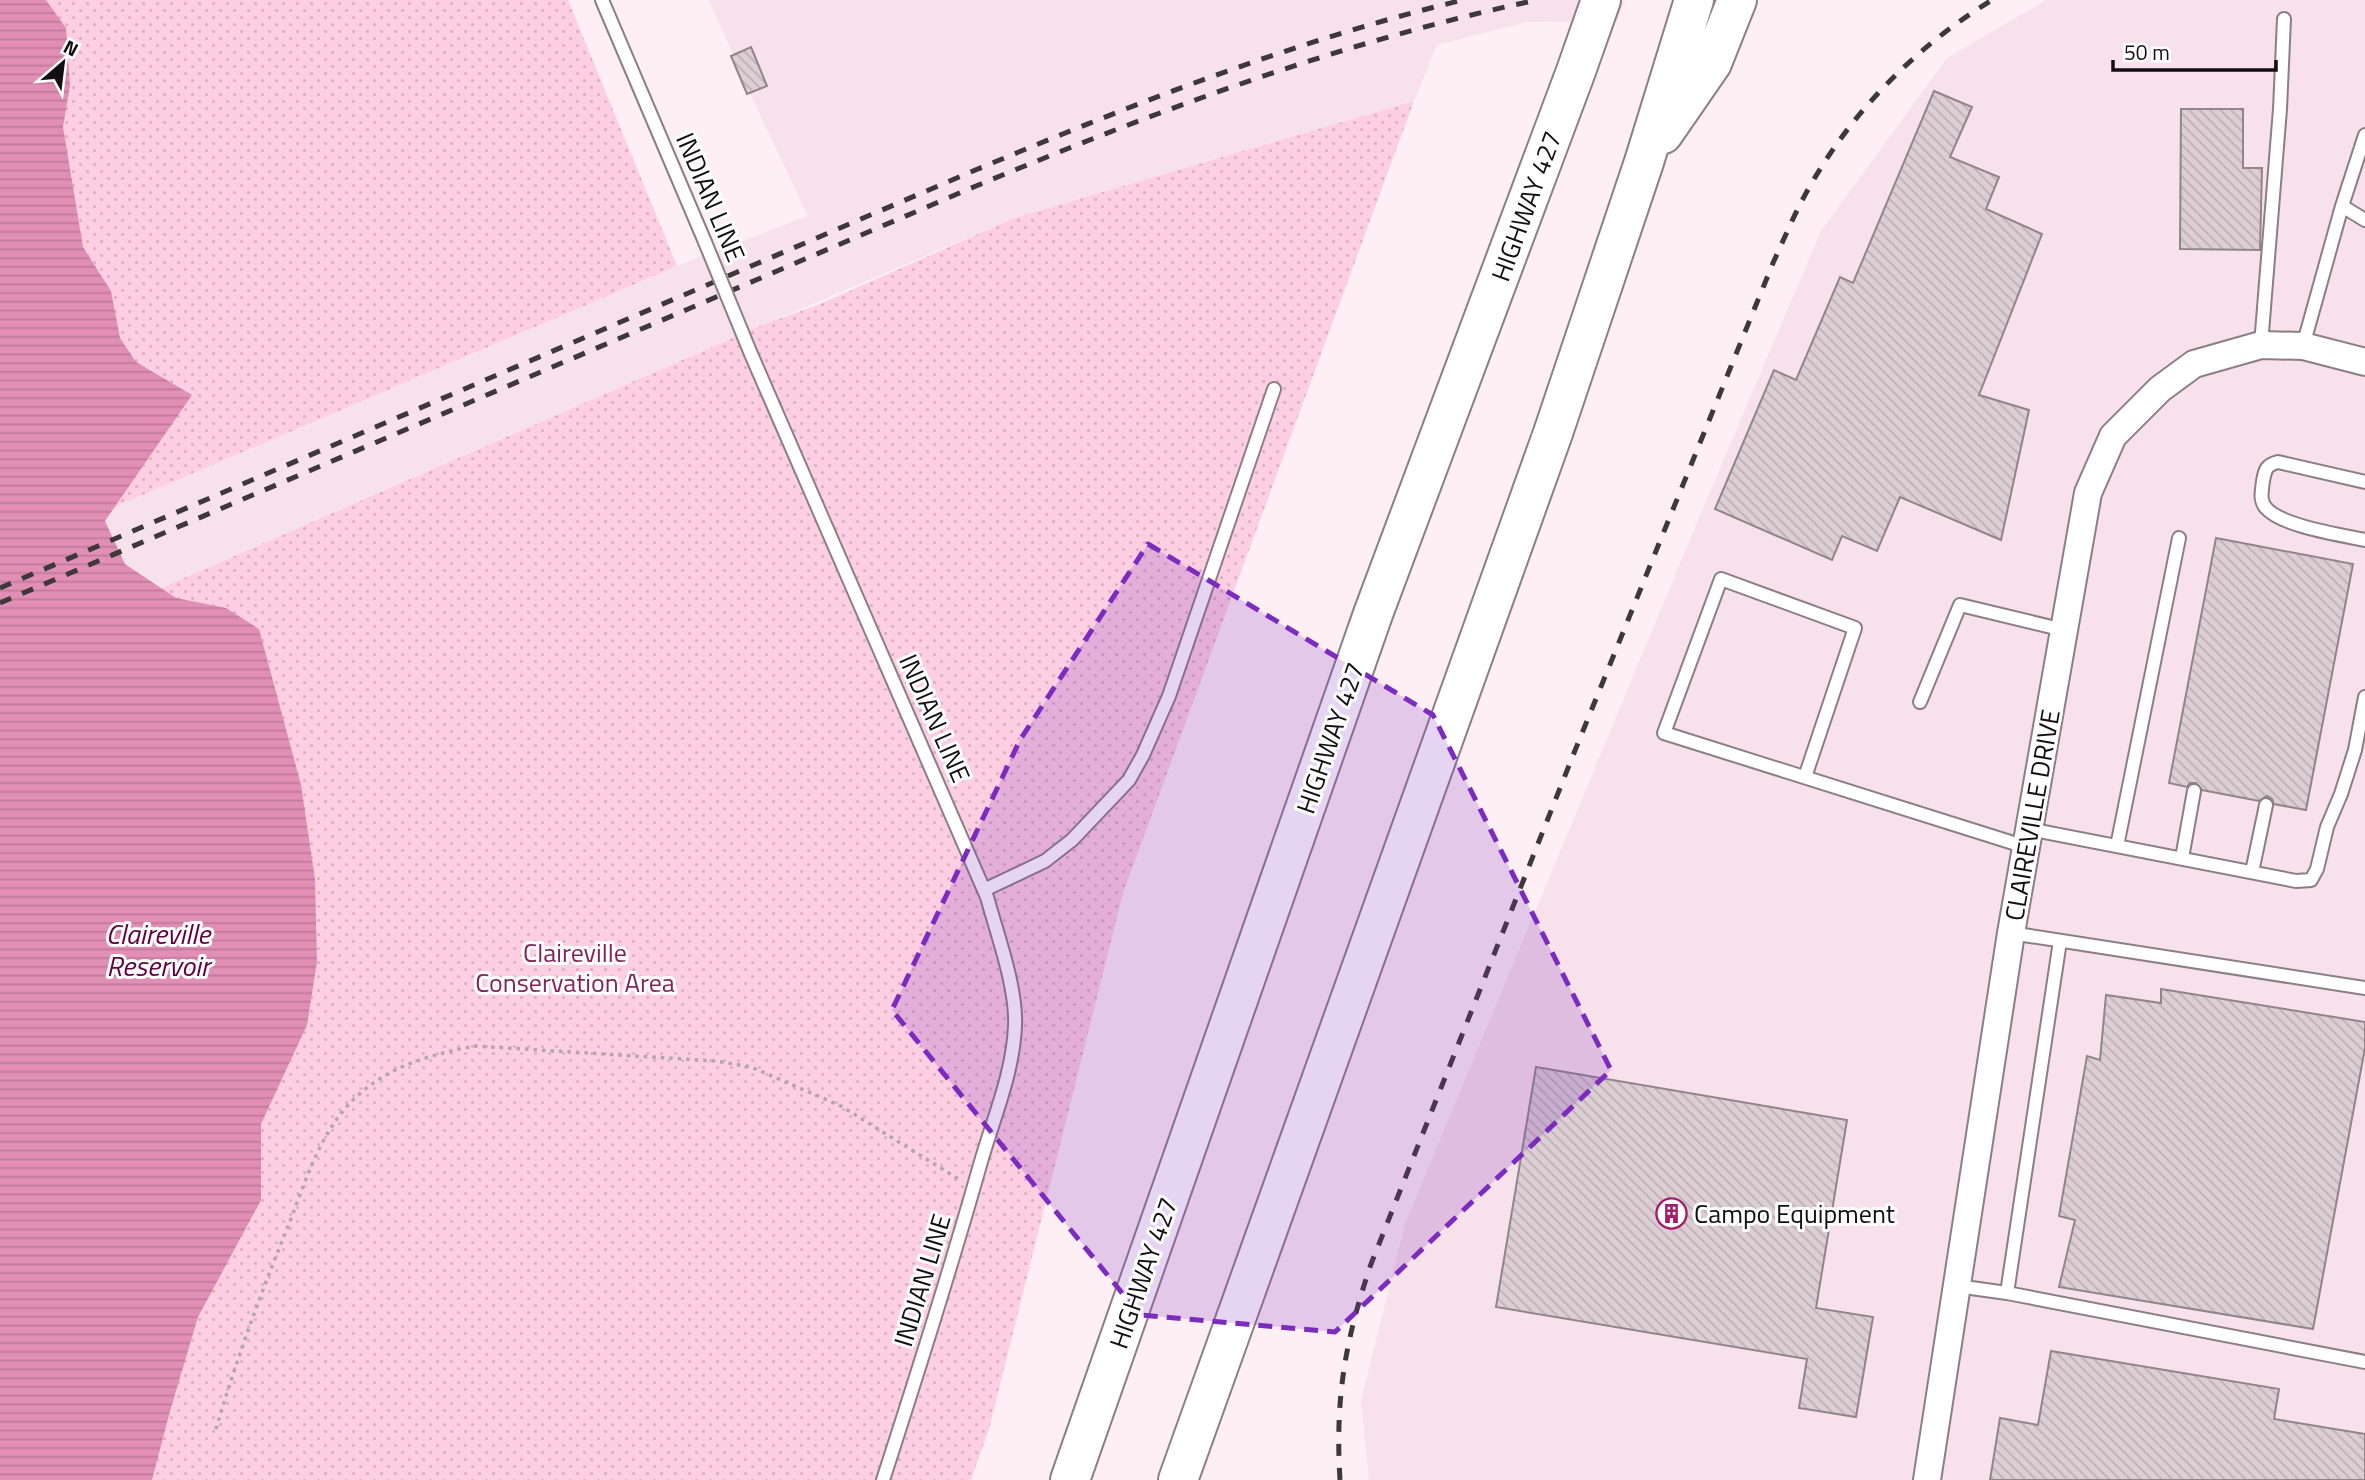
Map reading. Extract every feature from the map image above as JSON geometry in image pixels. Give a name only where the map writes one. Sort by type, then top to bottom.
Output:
[{"type":"highway","name":"HIGHWAY 427","points":[[1070,1480],[1373,614],[1601,0]]},
{"type":"highway","points":[[1178,1480],[1553,433],[1644,162],[1694,0]]},
{"type":"highway","points":[[1644,162],[1712,63],[1738,0]]},
{"type":"street","name":"CLAIREVILLE DRIVE","points":[[1927,1480],[2011,933],[2088,494],[2113,436],[2160,388],[2194,364],[2261,345],[2303,346],[2365,362]]},
{"type":"lane","name":"INDIAN LINE","points":[[602,0],[751,354],[984,890],[1010,985],[1015,1024],[1009,1074],[883,1480]]},
{"type":"lane","points":[[2261,345],[2280,109],[2284,19]]},
{"type":"lane","points":[[2303,346],[2342,205],[2365,135]]},
{"type":"lane","points":[[2342,205],[2365,220]]},
{"type":"lane","points":[[984,890],[1045,862],[1072,840],[1129,780],[1169,696],[1274,388]]},
{"type":"lane","points":[[2365,482],[2278,462],[2270,464],[2265,470],[2261,499],[2267,509],[2297,525],[2365,540]]},
{"type":"lane","points":[[2117,846],[2179,538]]},
{"type":"lane","points":[[1805,777],[1855,628],[1721,579],[1664,733],[1805,777],[2028,838],[2117,846],[2297,881],[2311,880],[2317,869],[2327,827],[2355,750],[2365,697]]},
{"type":"lane","points":[[1920,702],[1960,605],[2064,630]]},
{"type":"lane","points":[[2182,858],[2194,791]]},
{"type":"lane","points":[[2252,872],[2266,805]]},
{"type":"lane","points":[[2011,933],[2365,988]]},
{"type":"lane","points":[[2007,1293],[2060,941]]},
{"type":"lane","points":[[1957,1286],[2007,1293],[2365,1362]]},
{"type":"path","points":[[216,1429],[236,1360],[264,1285],[331,1126],[345,1108],[373,1083],[408,1064],[438,1053],[475,1046],[716,1061],[751,1067],[841,1106],[974,1188]]},
{"type":"highlighted area","points":[[1148,544],[1433,715],[1611,1070],[1335,1332],[1140,1315],[892,1010],[1020,740]]},
{"type":"shaded area","points":[[709,0],[1625,0],[1617,21],[1528,22],[1437,45],[1414,101],[1014,218],[695,354],[161,588],[125,564],[105,521],[114,507],[677,266],[808,216]]},
{"type":"shaded area","points":[[2046,0],[2365,0],[2365,1480],[1369,1480],[1361,1401],[1405,1224],[1821,231],[1947,58]]},
{"type":"green space","points":[[0,0],[568,0],[677,266],[0,556]]},
{"type":"green space","name":"Claireville Conservation Area","points":[[1414,101],[1123,893],[989,1429],[971,1480],[0,1480],[0,638],[161,588],[762,325],[820,304],[1014,218]]},
{"type":"water","name":"Claireville Reservoir","points":[[0,0],[46,0],[66,28],[70,86],[63,127],[83,247],[111,291],[120,338],[136,362],[192,395],[105,521],[125,564],[176,598],[226,608],[259,629],[301,785],[315,879],[317,962],[307,1025],[261,1124],[261,1200],[198,1317],[152,1480],[0,1480]]},
{"type":"building","points":[[751,47],[767,86],[747,94],[731,56]]},
{"type":"building","points":[[1934,91],[1972,107],[1950,157],[1999,177],[1986,209],[2042,234],[1979,395],[2029,410],[2001,540],[1900,497],[1877,551],[1842,536],[1832,560],[1715,509],[1774,370],[1796,380],[1840,277],[1853,283]]},
{"type":"building","points":[[2181,109],[2243,109],[2243,168],[2262,168],[2260,250],[2180,249]]},
{"type":"building","points":[[2216,538],[2353,564],[2306,810],[2274,804],[2267,796],[2259,801],[2202,790],[2196,783],[2190,783],[2187,787],[2169,783]]},
{"type":"building","points":[[2161,989],[2365,1022],[2365,1048],[2313,1329],[2059,1287],[2075,1220],[2059,1216],[2087,1056],[2100,1060],[2106,995],[2161,1003]]},
{"type":"building","name":"Campo Equipment","points":[[1536,1067],[1847,1120],[1816,1308],[1873,1317],[1856,1417],[1799,1408],[1807,1359],[1496,1307]]},
{"type":"building","points":[[2051,1351],[2279,1389],[2274,1419],[2365,1434],[2365,1480],[1990,1480],[2000,1418],[2038,1425]]},
{"type":"railway","points":[[0,588],[1088,124],[1273,55],[1399,16],[1463,0]]},
{"type":"railway","points":[[0,603],[976,186],[1114,131],[1322,57],[1393,36],[1537,0]]},
{"type":"railway","points":[[1340,1480],[1339,1422],[1344,1370],[1354,1319],[1371,1264],[1773,263],[1810,186],[1827,158],[1867,105],[1913,59],[1964,18],[1992,0]]},
{"type":"place","name":"Campo Equipment","points":[[1671,1213]]}]
